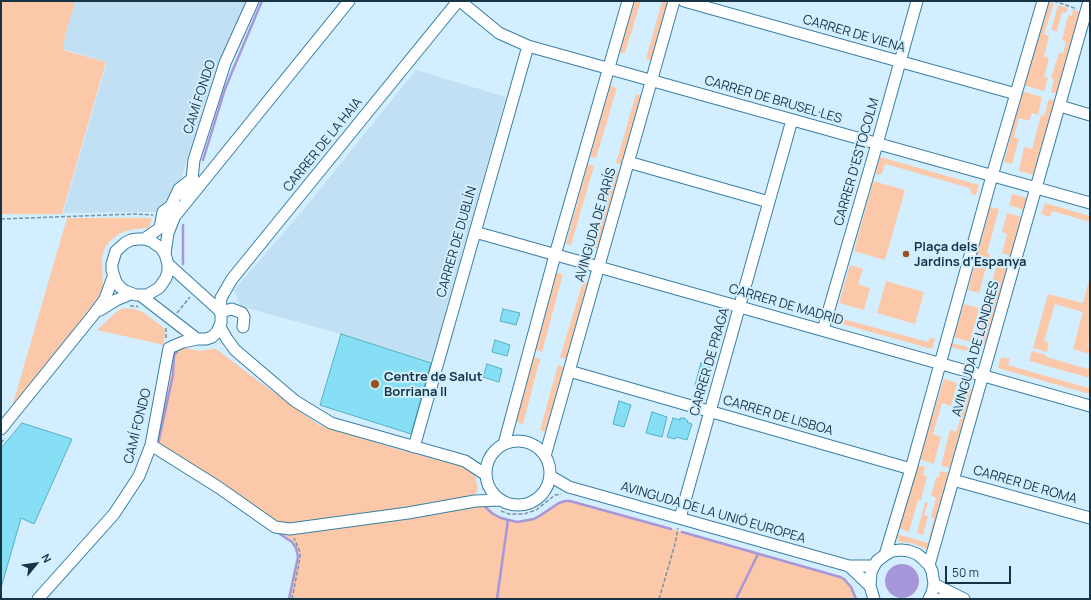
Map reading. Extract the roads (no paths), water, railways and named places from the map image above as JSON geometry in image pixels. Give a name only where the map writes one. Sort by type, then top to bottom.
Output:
[{"type":"street","name":"CAMÍ FONDO","points":[[184,205],[192,179],[194,160],[225,63],[253,1]]},
{"type":"street","points":[[144,239],[175,216],[349,1]]},
{"type":"street","name":"CARRER DE BRUSEL·LES","points":[[459,1],[499,33],[528,46],[1090,203]]},
{"type":"street","name":"CARRER DE LA HAIA","points":[[220,311],[221,298],[232,279],[459,1]]},
{"type":"street","points":[[504,444],[555,255],[628,1]]},
{"type":"street","name":"AVINGUDA DE PARÍS","points":[[545,456],[674,1]]},
{"type":"street","name":"CARRER DE VIENA","points":[[684,1],[1016,94]]},
{"type":"street","name":"CARRER D'ESTOCOLM","points":[[823,330],[918,1]]},
{"type":"street","points":[[885,555],[911,469],[992,176],[1043,1]]},
{"type":"street","name":"AVINGUDA DE LONDRES","points":[[929,565],[1089,1]]},
{"type":"street","name":"CARRER DE DUBLÍN","points":[[414,447],[528,46]]},
{"type":"street","points":[[1060,106],[1090,115]]},
{"type":"street","name":"CARRER DE PRAGA","points":[[680,518],[792,120]]},
{"type":"street","points":[[628,162],[769,202]]},
{"type":"street","points":[[160,228],[159,212],[171,206],[179,189],[192,179],[211,170]]},
{"type":"street","points":[[94,314],[116,300],[136,295],[147,295],[159,288],[166,278],[168,233],[175,216]]},
{"type":"street","name":"CARRER DE MADRID","points":[[475,232],[1090,406]]},
{"type":"street","points":[[3,433],[105,299],[113,277],[112,264],[116,251],[126,242],[144,239],[156,244],[161,248],[167,259],[195,290],[220,311],[222,319],[217,332],[212,337],[201,339]]},
{"type":"street","points":[[113,277],[120,288],[136,295],[201,339],[235,350]]},
{"type":"street","points":[[220,311],[232,309],[242,313],[244,317],[243,326]]},
{"type":"street","points":[[220,327],[227,340],[235,350],[295,401],[331,423],[465,461],[489,459]]},
{"type":"street","name":"CAMÍ FONDO","points":[[38,599],[114,514],[139,476],[151,445],[169,348],[183,342],[201,339]]},
{"type":"street","name":"CARRER DE LISBOA","points":[[569,371],[911,469]]},
{"type":"street","points":[[151,445],[218,487],[275,527],[290,529],[408,513],[475,501],[498,504],[528,504],[536,500],[543,493],[549,482],[550,469],[545,456],[539,449],[522,441],[512,441],[495,450],[489,459],[486,476],[489,487],[498,504]]},
{"type":"street","points":[[465,461],[486,476]]},
{"type":"street","name":"AVINGUDA DE LA UNIÓ EUROPEA","points":[[550,476],[565,490]]},
{"type":"street","name":"CARRER DE ROMA","points":[[953,480],[1090,518]]},
{"type":"street","points":[[475,501],[489,487]]},
{"type":"street","name":"AVINGUDA DE LA UNIÓ EUROPEA","points":[[543,493],[565,490],[680,518],[849,566],[874,566]]},
{"type":"street","points":[[874,599],[870,586],[871,572],[874,566],[885,555],[896,551],[909,551],[923,559],[932,571],[934,584],[929,599]]},
{"type":"street","name":"AVINGUDA DE LA UNIÓ EUROPEA","points":[[849,566],[870,586]]},
{"type":"street","points":[[934,584],[962,599]]},
{"type":"street","points":[[940,599],[962,599]]},
{"type":"waterway","points":[[203,160],[225,89],[262,1]]},
{"type":"waterway","points":[[183,225],[183,264]]},
{"type":"waterway","points":[[158,444],[173,375],[174,355],[177,352]]},
{"type":"waterway","points":[[482,504],[493,514],[501,518],[517,522],[534,519],[559,503],[570,501],[671,529]]},
{"type":"waterway","points":[[497,599],[508,520]]},
{"type":"waterway","points":[[277,532],[292,542],[296,548],[298,557],[289,599]]},
{"type":"waterway","points":[[682,532],[840,577],[844,579],[851,587],[856,599]]},
{"type":"waterway","points":[[736,599],[758,554]]},
{"type":"place","name":"Plaça dels Jardins d'Espanya","points":[[906,254]]},
{"type":"place","name":"Centre de Salut Borriana II","points":[[375,384]]}]
